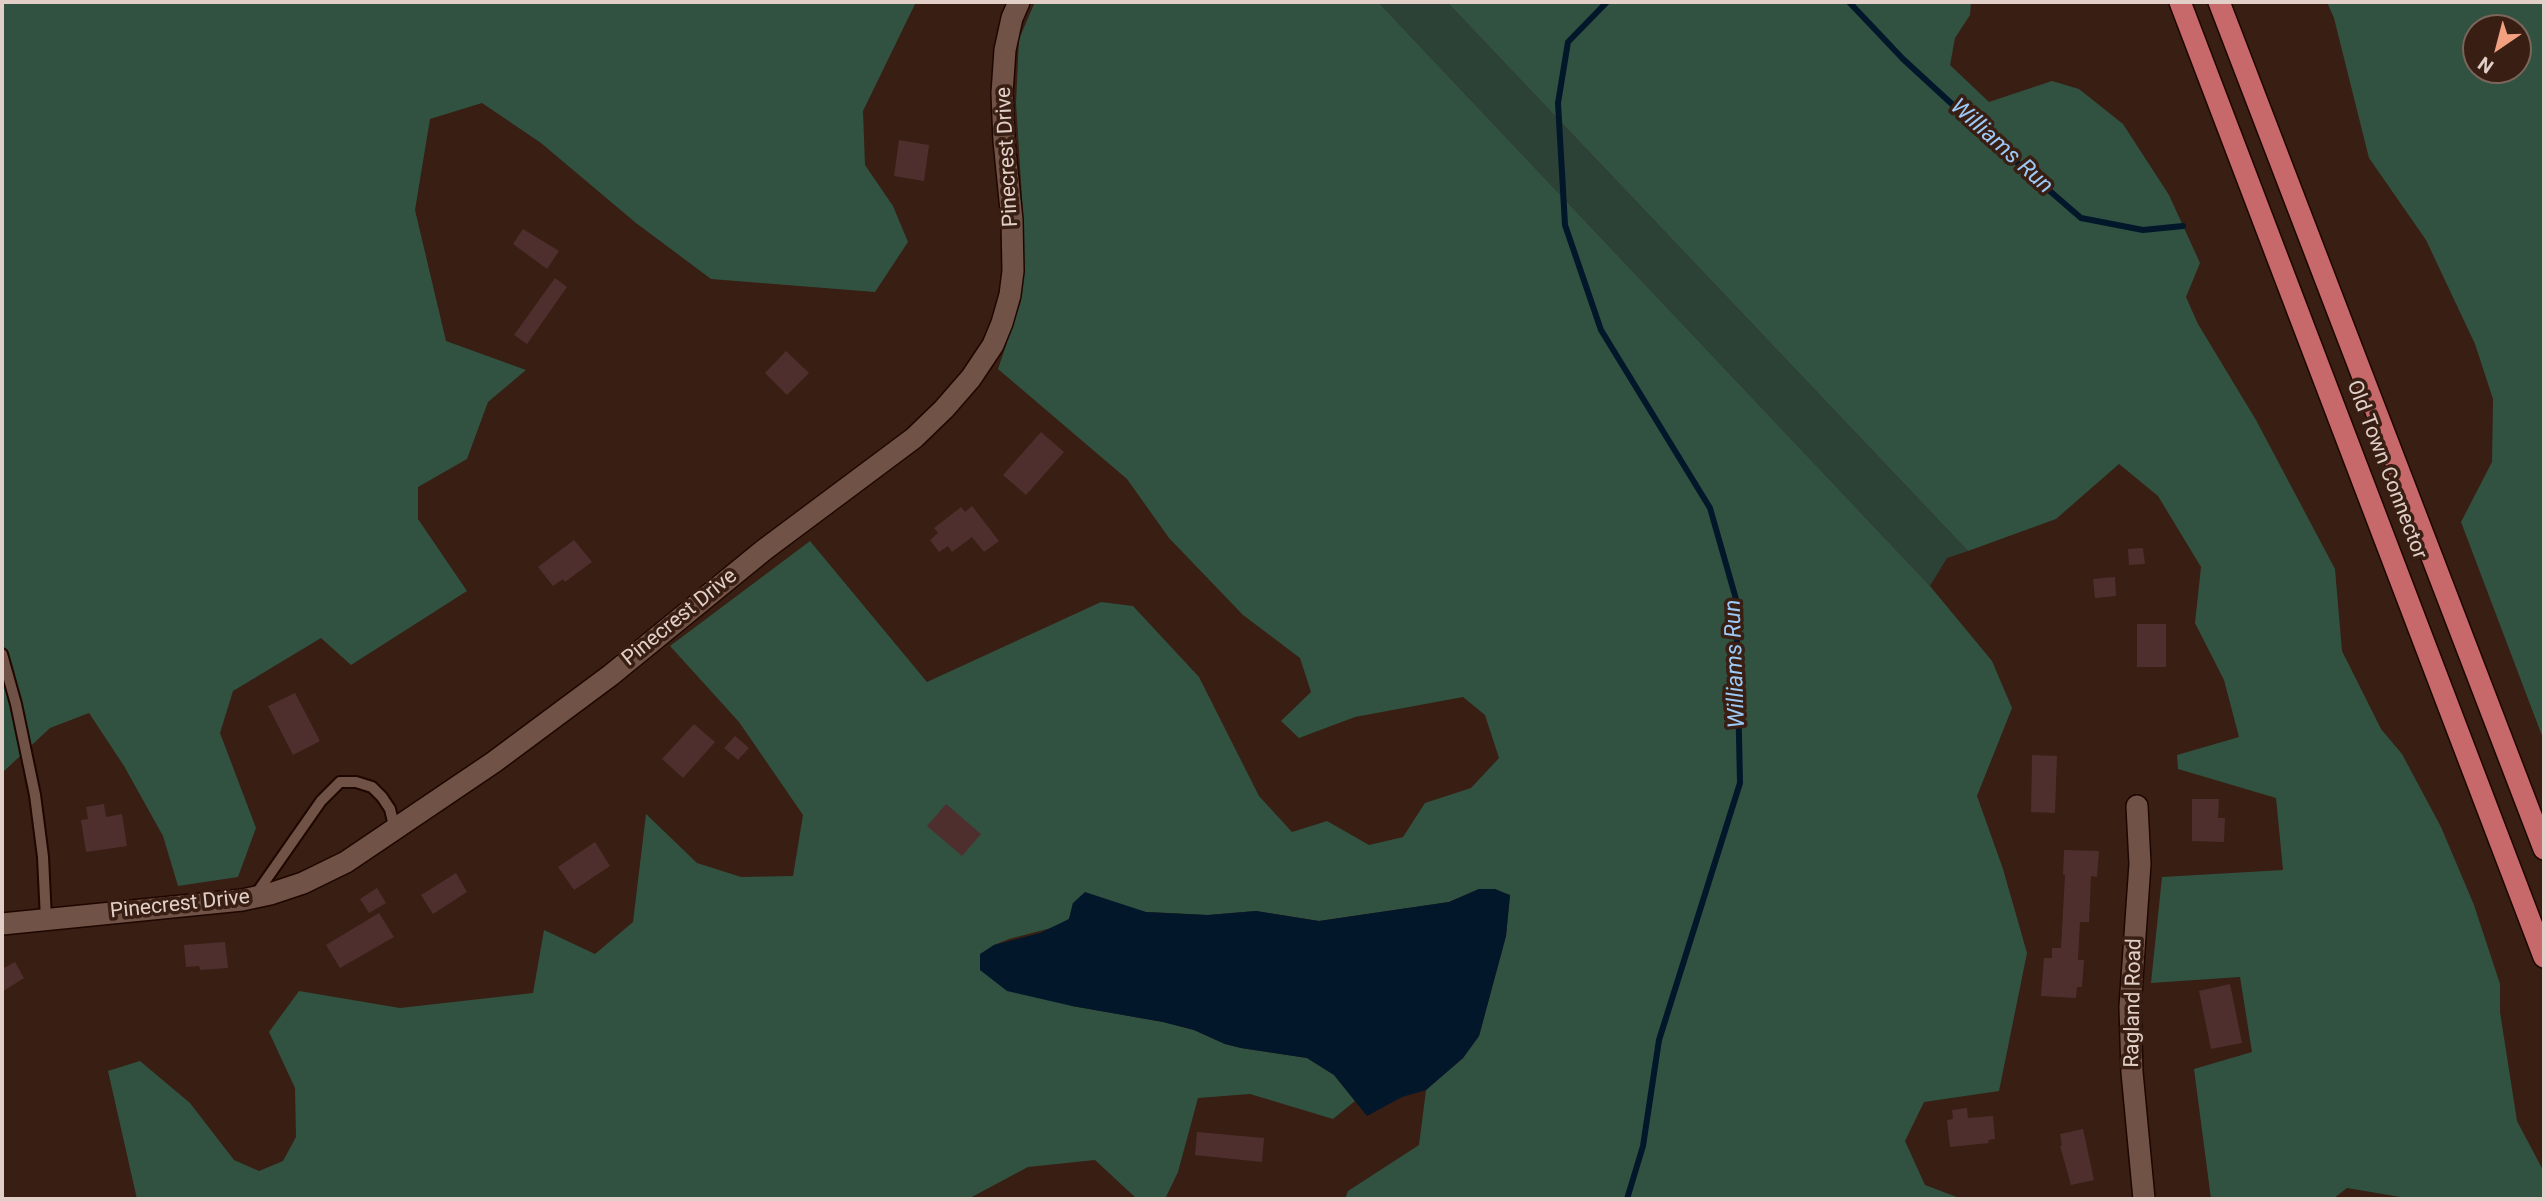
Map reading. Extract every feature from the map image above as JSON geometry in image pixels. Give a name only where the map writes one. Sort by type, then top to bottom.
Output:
[{"type":"highway","name":"Old Town Connector","points":[[2180,2],[2544,957]]},
{"type":"highway","name":"Old Town Connector","points":[[2219,2],[2544,849]]},
{"type":"street","name":"Pinecrest Drive","points":[[2,924],[253,897],[303,883],[346,862],[494,762],[611,675],[764,550],[914,438],[944,410],[993,345],[1010,295],[1013,271],[1012,220],[1002,93],[1005,50],[1012,18],[1019,2]]},
{"type":"street","name":"Ragland Road","points":[[2137,806],[2140,886],[2130,1007],[2133,1084],[2144,1199]]},
{"type":"lane","points":[[2,654],[16,704],[35,795],[43,856],[46,919]]},
{"type":"lane","points":[[253,897],[321,800],[340,782],[356,782],[372,787],[390,810],[395,830]]},
{"type":"green space","points":[[2,2],[916,2],[863,111],[865,165],[893,206],[908,242],[875,292],[711,279],[636,223],[541,143],[482,103],[430,119],[415,210],[446,341],[526,370],[488,402],[467,459],[418,487],[418,519],[467,591],[351,665],[321,638],[233,691],[220,733],[256,828],[238,877],[178,886],[163,836],[124,766],[89,713],[50,728],[2,773]]},
{"type":"green space","points":[[1035,2],[1378,2],[1930,586],[1992,661],[2012,708],[1977,796],[2003,869],[2027,953],[1999,1091],[1924,1102],[1905,1141],[1925,1185],[1962,1199],[1345,1199],[1348,1191],[1419,1145],[1426,1090],[1463,1058],[1479,1036],[1506,936],[1510,895],[1479,889],[1449,902],[1319,921],[1256,911],[1208,915],[1146,912],[1073,903],[1069,919],[1055,927],[1009,939],[981,954],[1072,1006],[1163,1022],[1194,1030],[1241,1048],[1307,1058],[1334,1075],[1355,1101],[1333,1119],[1250,1094],[1198,1098],[1178,1172],[1165,1199],[1137,1199],[1095,1160],[1028,1167],[968,1199],[137,1199],[108,1071],[140,1061],[190,1103],[234,1160],[259,1171],[283,1161],[296,1137],[295,1088],[269,1032],[299,991],[400,1008],[533,993],[544,930],[595,954],[633,922],[646,814],[697,863],[741,877],[793,876],[803,815],[739,722],[670,646],[810,541],[927,682],[1101,602],[1133,606],[1199,677],[1259,796],[1292,832],[1327,821],[1369,845],[1403,837],[1425,803],[1471,788],[1499,758],[1485,715],[1463,697],[1355,717],[1299,738],[1281,721],[1311,692],[1300,658],[1243,615],[1169,538],[1127,479],[998,369],[1021,301],[1023,214],[1016,103],[1019,39]]},
{"type":"green space","points":[[1378,2],[1447,2],[1968,551],[1947,558],[1930,586]]},
{"type":"green space","points":[[1447,2],[1971,2],[1970,15],[1955,38],[1950,65],[1989,102],[2052,81],[2079,89],[2123,124],[2169,195],[2200,263],[2186,297],[2198,324],[2256,420],[2335,569],[2342,651],[2381,729],[2402,754],[2441,827],[2474,905],[2500,984],[2500,1012],[2517,1121],[2544,1172],[2544,1199],[2412,1199],[2347,1188],[2333,1199],[2211,1199],[2194,1069],[2252,1052],[2240,977],[2151,983],[2162,877],[2283,870],[2276,798],[2178,769],[2177,755],[2239,737],[2224,680],[2195,623],[2201,567],[2158,496],[2119,464],[2056,519],[1968,551]]},
{"type":"green space","points":[[2327,2],[2544,2],[2544,741],[2461,522],[2492,462],[2493,399],[2475,344],[2426,240],[2369,158],[2334,18]]},
{"type":"water","points":[[1479,889],[1495,889],[1510,895],[1506,936],[1479,1036],[1463,1058],[1426,1090],[1402,1097],[1367,1116],[1334,1075],[1307,1058],[1241,1048],[1194,1030],[1163,1022],[1007,991],[980,970],[980,954],[994,945],[1040,933],[1069,919],[1073,903],[1085,892],[1146,912],[1208,915],[1256,911],[1319,921],[1449,902]]},
{"type":"building","points":[[899,140],[929,145],[924,181],[894,176]]},
{"type":"building","points":[[523,229],[559,251],[547,269],[513,244]]},
{"type":"building","points":[[555,278],[567,287],[527,344],[514,335]]},
{"type":"building","points":[[786,351],[809,373],[787,395],[765,373]]},
{"type":"building","points":[[1041,432],[1064,452],[1026,495],[1003,475]]},
{"type":"building","points":[[972,506],[999,541],[984,552],[972,537],[952,552],[948,546],[939,552],[930,540],[938,533],[934,528],[961,507],[965,512]]},
{"type":"building","points":[[574,540],[592,562],[565,582],[563,579],[553,586],[538,567]]},
{"type":"building","points":[[2143,548],[2145,564],[2129,565],[2128,549]]},
{"type":"building","points":[[2115,577],[2116,596],[2095,598],[2093,579]]},
{"type":"building","points":[[2137,624],[2166,624],[2166,667],[2137,667]]},
{"type":"building","points":[[295,693],[320,741],[293,755],[268,706]]},
{"type":"building","points":[[694,724],[715,742],[683,778],[662,759]]},
{"type":"building","points":[[735,736],[749,748],[738,760],[724,748]]},
{"type":"building","points":[[2032,755],[2057,756],[2055,813],[2031,812]]},
{"type":"building","points":[[2192,799],[2219,799],[2218,818],[2225,818],[2224,842],[2192,841]]},
{"type":"building","points":[[104,804],[106,817],[122,814],[127,846],[86,852],[81,820],[88,819],[86,807]]},
{"type":"building","points":[[946,804],[981,834],[962,856],[927,826]]},
{"type":"building","points":[[595,842],[610,866],[574,890],[558,867]]},
{"type":"building","points":[[2064,850],[2099,851],[2097,877],[2091,876],[2089,922],[2080,922],[2078,960],[2084,960],[2082,987],[2077,987],[2076,998],[2041,996],[2044,958],[2052,958],[2052,948],[2061,948]]},
{"type":"building","points":[[456,873],[467,892],[433,914],[421,895]]},
{"type":"building","points":[[377,888],[386,903],[369,913],[360,899]]},
{"type":"building","points":[[379,913],[394,937],[340,968],[326,945]]},
{"type":"building","points":[[225,942],[228,968],[200,970],[199,966],[186,967],[184,945]]},
{"type":"building","points":[[15,962],[24,978],[2,992],[2,969]]},
{"type":"building","points":[[2230,984],[2242,1043],[2211,1049],[2199,991]]},
{"type":"building","points":[[1967,1108],[1968,1118],[1993,1116],[1995,1139],[1988,1140],[1989,1143],[1950,1147],[1947,1120],[1953,1119],[1952,1110]]},
{"type":"building","points":[[2083,1129],[2094,1180],[2071,1185],[2060,1146],[2060,1134]]},
{"type":"building","points":[[1197,1132],[1264,1138],[1262,1162],[1195,1155]]},
{"type":"waterway","name":"Williams Run","points":[[1607,2],[1568,42],[1558,103],[1565,225],[1601,330],[1710,508],[1736,599],[1740,783],[1659,1040],[1643,1146],[1627,1199]]},
{"type":"waterway","name":"Williams Run","points":[[1849,2],[1903,59],[2081,218],[2143,230],[2183,226]]}]
